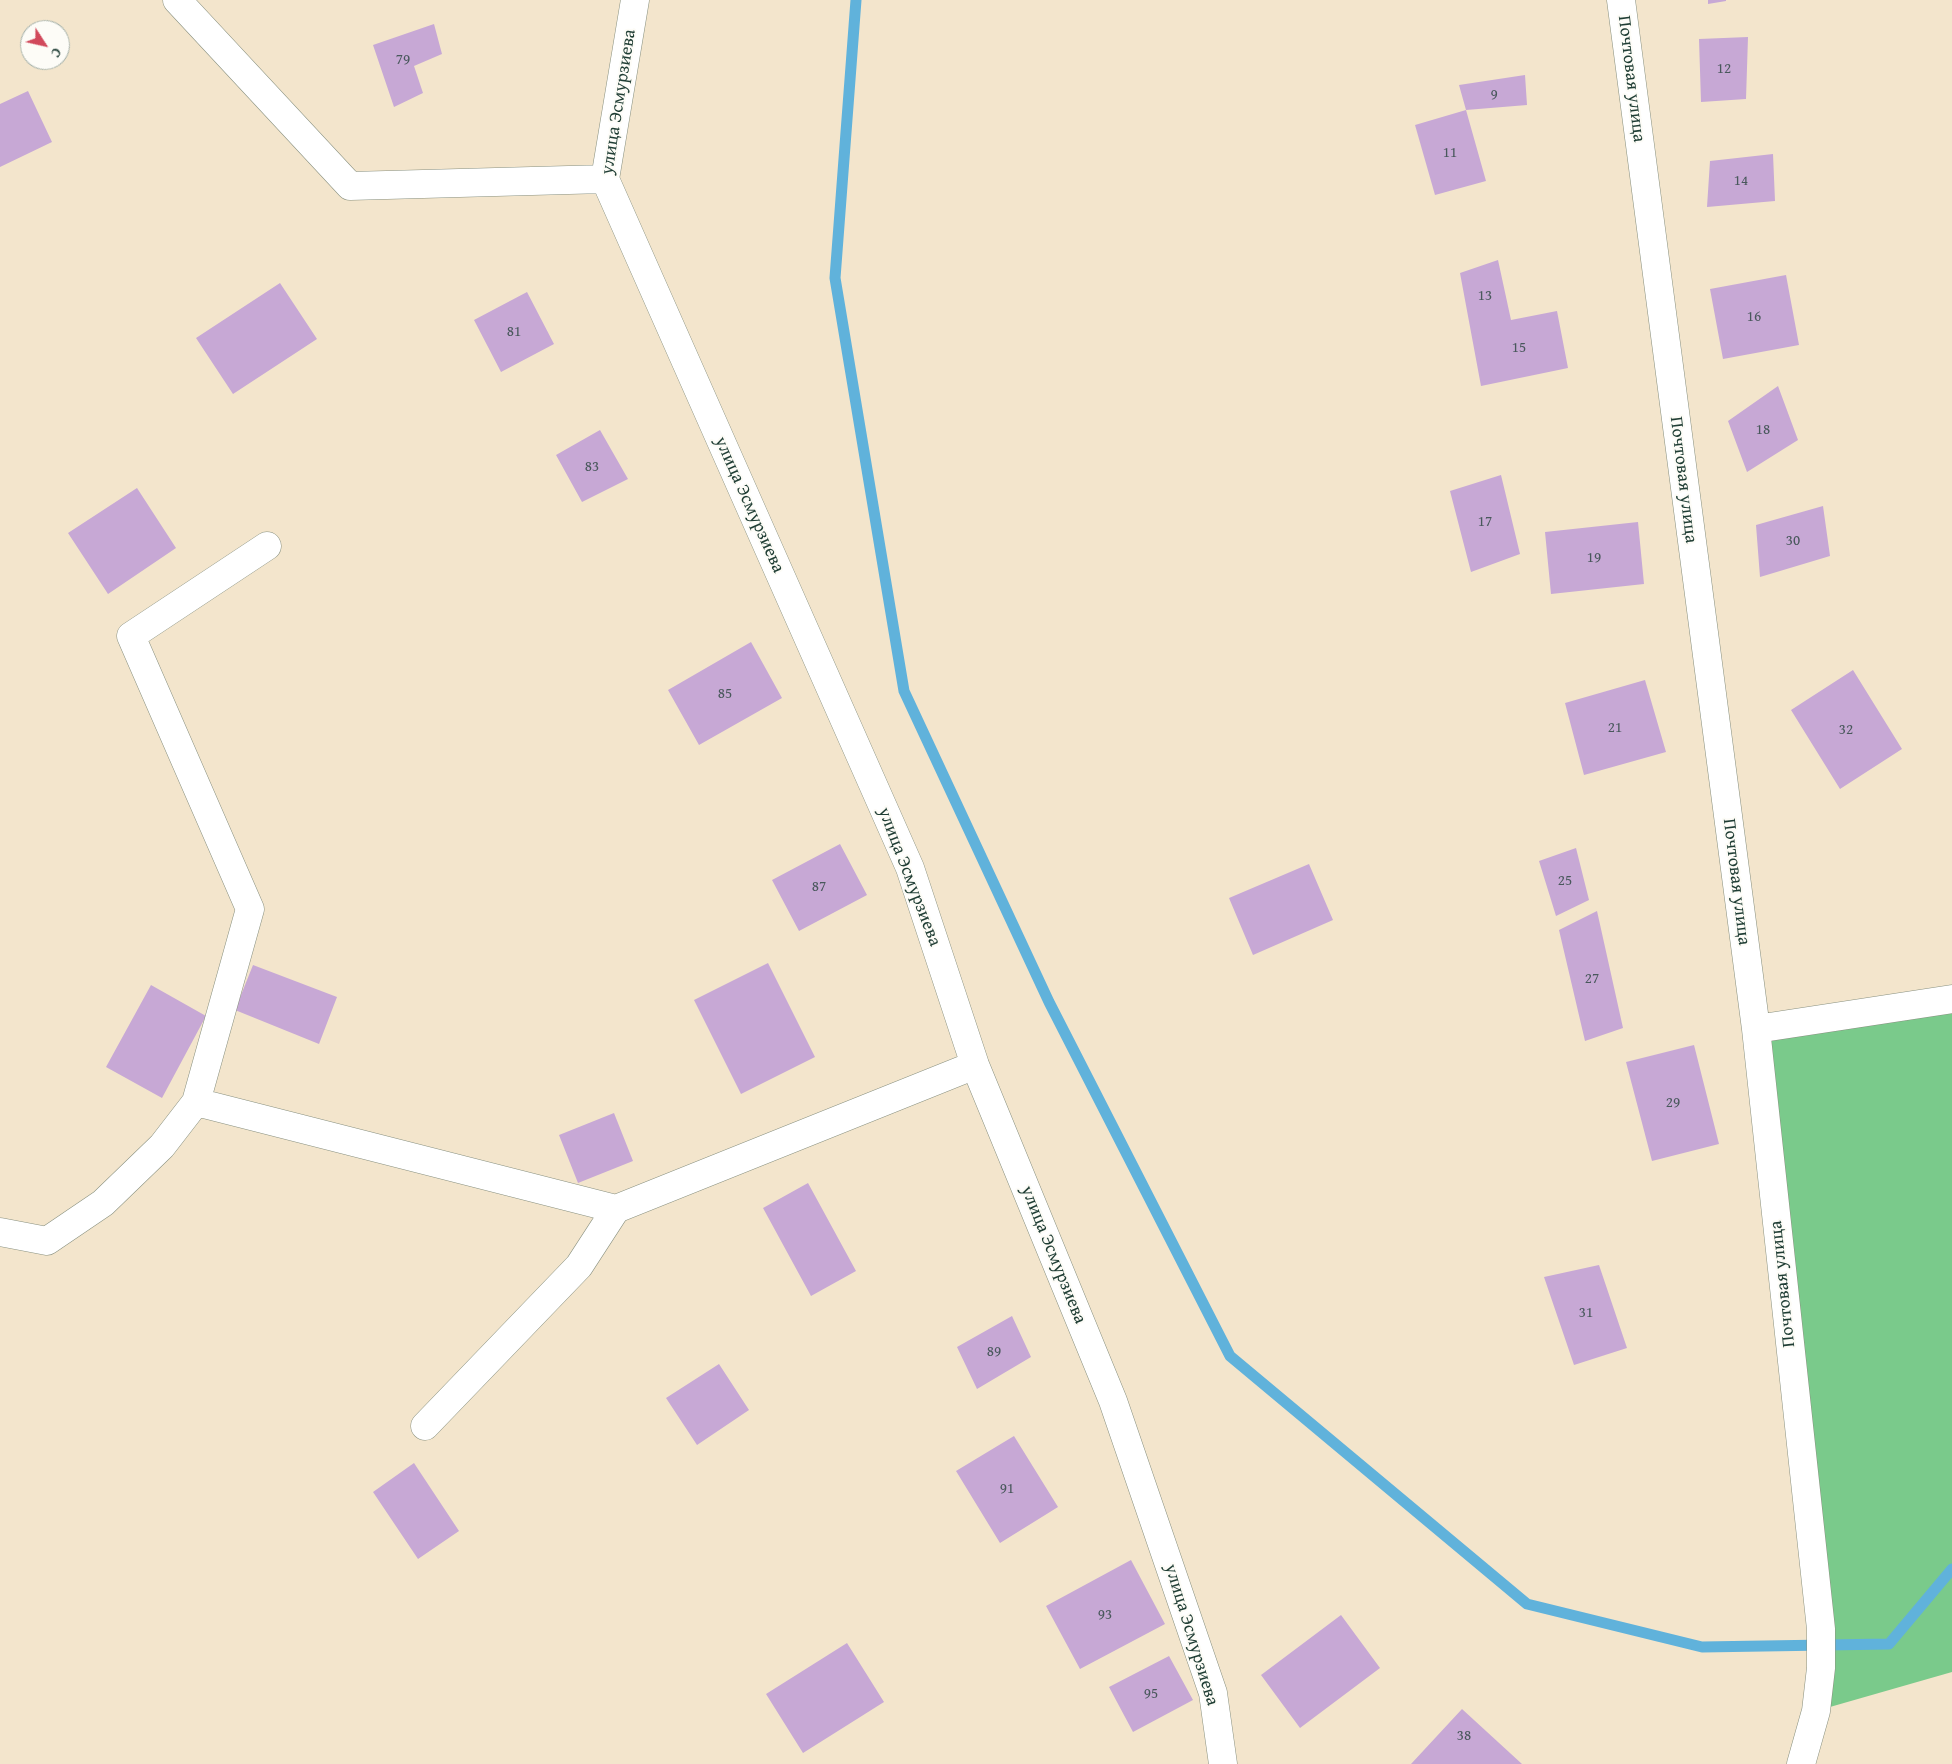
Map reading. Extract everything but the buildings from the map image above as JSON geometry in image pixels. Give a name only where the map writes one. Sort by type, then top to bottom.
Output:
[{"type":"street","points":[[177,0],[350,186],[605,179]]},
{"type":"street","name":"улица Эсмурзиева","points":[[635,0],[605,179],[910,868],[975,1065],[1114,1401],[1213,1693],[1223,1764]]},
{"type":"street","name":"Почтовая улица","points":[[1621,0],[1756,1028],[1821,1629],[1821,1668],[1816,1711],[1801,1764]]},
{"type":"street","points":[[0,1232],[47,1241],[103,1203],[162,1146],[196,1102],[250,909],[131,636],[267,546]]},
{"type":"street","points":[[1756,1028],[1952,999]]},
{"type":"street","points":[[425,1426],[579,1266],[616,1209],[975,1065]]},
{"type":"street","points":[[196,1102],[616,1209]]},
{"type":"green space","points":[[1952,999],[1952,1672],[1816,1711],[1756,1029]]},
{"type":"waterway","points":[[856,0],[835,278],[904,691],[1049,1002],[1230,1356],[1527,1604],[1702,1647],[1889,1644],[1952,1569]]}]
